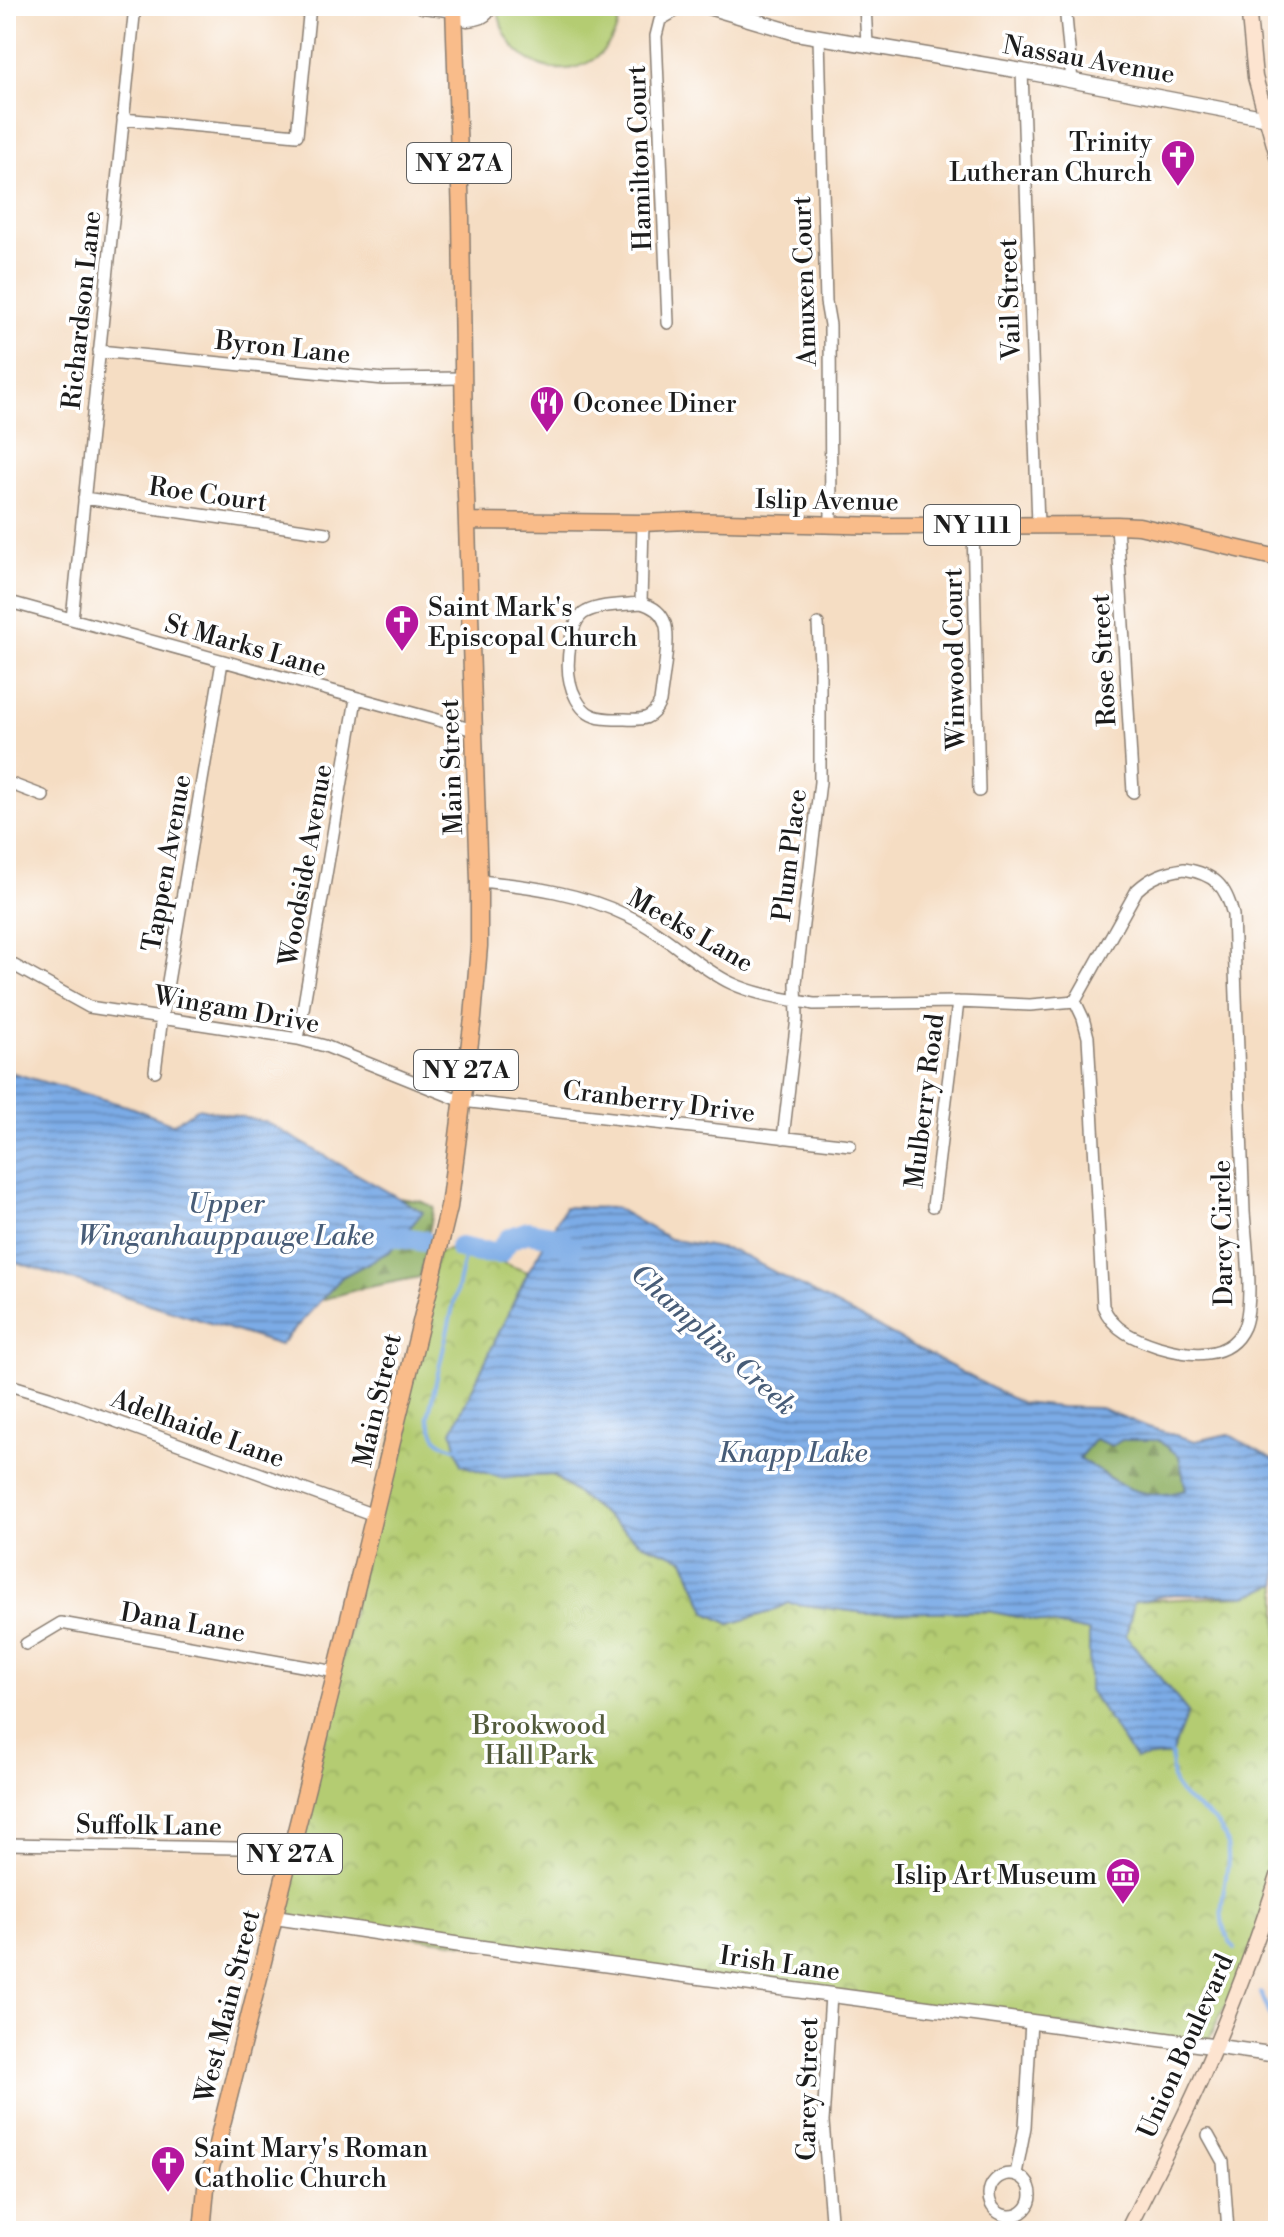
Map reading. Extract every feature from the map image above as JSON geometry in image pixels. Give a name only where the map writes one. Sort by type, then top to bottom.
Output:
[{"type":"main road","points":[[1248,6],[1255,77],[1273,118],[1278,159]]},
{"type":"main road","name":"Main Street","points":[[374,1515],[449,1207],[479,946],[463,378],[457,8]]},
{"type":"main road","name":"Islip Avenue","points":[[468,521],[1139,526],[1278,558]]},
{"type":"main road","name":"West Main Street","points":[[202,2231],[206,2188],[374,1515]]},
{"type":"main road","name":"Union Boulevard","points":[[1127,2231],[1198,2086],[1258,1939],[1278,1876]]},
{"type":"street","name":"Richardson Lane","points":[[72,619],[135,6]]},
{"type":"street","points":[[123,119],[297,135],[310,6]]},
{"type":"street","points":[[422,6],[457,8],[467,19],[481,17],[489,6]]},
{"type":"street","name":"Hamilton Court","points":[[668,323],[656,36],[660,20],[684,6]]},
{"type":"street","name":"Nassau Avenue","points":[[705,6],[796,33],[1273,118]]},
{"type":"street","points":[[865,6],[867,44]]},
{"type":"street","points":[[1065,6],[1072,81]]},
{"type":"street","name":"Amuxen Court","points":[[819,37],[826,302],[830,325],[831,525]]},
{"type":"street","name":"Vail Street","points":[[1022,71],[1038,525]]},
{"type":"street","name":"Byron Lane","points":[[99,351],[384,379],[463,378]]},
{"type":"street","name":"Roe Court","points":[[84,498],[326,533]]},
{"type":"street","points":[[641,603],[643,523]]},
{"type":"street","name":"Rose Street","points":[[1117,525],[1133,792]]},
{"type":"street","name":"Winwood Court","points":[[973,526],[979,791]]},
{"type":"street","name":"St Marks Lane","points":[[6,601],[474,730]]},
{"type":"street","points":[[641,603],[652,606],[660,613],[666,625],[660,702],[656,712],[635,719],[595,716],[586,712],[568,673],[574,625],[579,616],[588,611],[641,603]]},
{"type":"street","name":"Plum Place","points":[[783,1138],[797,1018],[796,983],[820,782],[818,624]]},
{"type":"street","name":"Tappen Avenue","points":[[155,1071],[222,662]]},
{"type":"street","name":"Woodside Avenue","points":[[298,1039],[356,699]]},
{"type":"street","points":[[6,782],[43,796]]},
{"type":"street","name":"Darcy Circle","points":[[1184,869],[1210,876],[1221,886],[1233,915],[1248,1313],[1244,1328],[1236,1340],[1224,1349],[1198,1355],[1163,1348],[1131,1337],[1108,1319],[1103,1306],[1088,1037],[1075,1001],[1137,890],[1149,879],[1168,871],[1184,869]]},
{"type":"street","name":"Meeks Lane","points":[[479,881],[531,887],[602,904],[637,921],[732,983],[796,1001],[814,1004],[958,1002],[1030,1005],[1075,1001]]},
{"type":"street","name":"Wingam Drive","points":[[6,961],[89,1007],[298,1039],[325,1046],[462,1101]]},
{"type":"street","name":"Mulberry Road","points":[[933,1206],[958,1002]]},
{"type":"street","name":"Cranberry Drive","points":[[462,1101],[850,1145]]},
{"type":"street","name":"Adelhaide Lane","points":[[6,1384],[374,1515]]},
{"type":"street","name":"Dana Lane","points":[[26,1644],[61,1623],[336,1672]]},
{"type":"street","name":"Suffolk Lane","points":[[6,1844],[292,1849]]},
{"type":"street","name":"Irish Lane","points":[[275,1917],[468,1946],[1278,2055]]},
{"type":"street","name":"Carey Street","points":[[831,1995],[823,2122],[832,2231]]},
{"type":"street","points":[[1016,2174],[1025,2127],[1031,2021]]},
{"type":"street","points":[[1208,2135],[1223,2162],[1228,2231]]},
{"type":"green space","points":[[498,6],[621,6],[615,34],[595,58],[578,67],[560,69],[542,66],[512,44],[502,27]]},
{"type":"green space","points":[[399,1198],[434,1207],[420,1277],[321,1300],[342,1277],[390,1251],[422,1212]]},
{"type":"green space","name":"Brookwood Hall Park","points":[[460,1248],[528,1272],[452,1431],[501,1478],[552,1475],[641,1543],[684,1559],[707,1613],[730,1624],[788,1603],[866,1613],[988,1611],[1090,1632],[1089,1690],[1188,1713],[1126,1636],[1134,1601],[1246,1596],[1278,1584],[1278,1875],[1254,1948],[1206,2045],[284,1919],[380,1489],[438,1252]]},
{"type":"green space","points":[[1095,1438],[1158,1440],[1179,1455],[1186,1490],[1163,1496],[1130,1490],[1078,1458]]},
{"type":"water","name":"Upper Winganhauppauge Lake","points":[[6,1071],[130,1107],[173,1124],[198,1108],[266,1122],[423,1212],[390,1251],[342,1277],[280,1345],[6,1259]]},
{"type":"water","name":"Knapp Lake","points":[[565,1207],[616,1208],[670,1239],[735,1251],[1020,1403],[1101,1408],[1195,1441],[1228,1434],[1278,1462],[1278,1584],[1246,1596],[1173,1594],[1134,1602],[1126,1636],[1188,1712],[1171,1755],[1135,1759],[1089,1690],[1089,1632],[988,1611],[866,1613],[788,1603],[730,1624],[707,1613],[684,1559],[641,1543],[553,1475],[501,1478],[461,1465],[452,1431],[528,1272]],"holes":[[[1095,1439],[1112,1446],[1122,1440],[1158,1440],[1179,1456],[1186,1490],[1169,1494],[1141,1492],[1117,1482],[1079,1458]]]},
{"type":"waterway","name":"Champlins Creek","points":[[460,1248],[499,1253],[509,1239],[528,1232],[557,1237],[571,1250]]},
{"type":"waterway","name":"Champlins Creek","points":[[373,1233],[423,1241]]},
{"type":"waterway","points":[[460,1444],[457,1448],[440,1441],[428,1417],[466,1249]]},
{"type":"waterway","points":[[1169,1751],[1172,1775],[1180,1794],[1210,1817],[1226,1840],[1228,1854],[1222,1922],[1226,1936],[1235,1949]]},
{"type":"waterway","points":[[1261,1993],[1278,2035]]},
{"type":"place","name":"Trinity Lutheran Church","points":[[1178,188]]},
{"type":"place","name":"Oconee Diner","points":[[547,434]]},
{"type":"place","name":"Saint Mark's Episcopal Church","points":[[402,653]]},
{"type":"place","name":"Islip Art Museum","points":[[1123,1906]]},
{"type":"place","name":"Saint Mary's Roman Catholic Church","points":[[168,2194]]}]
